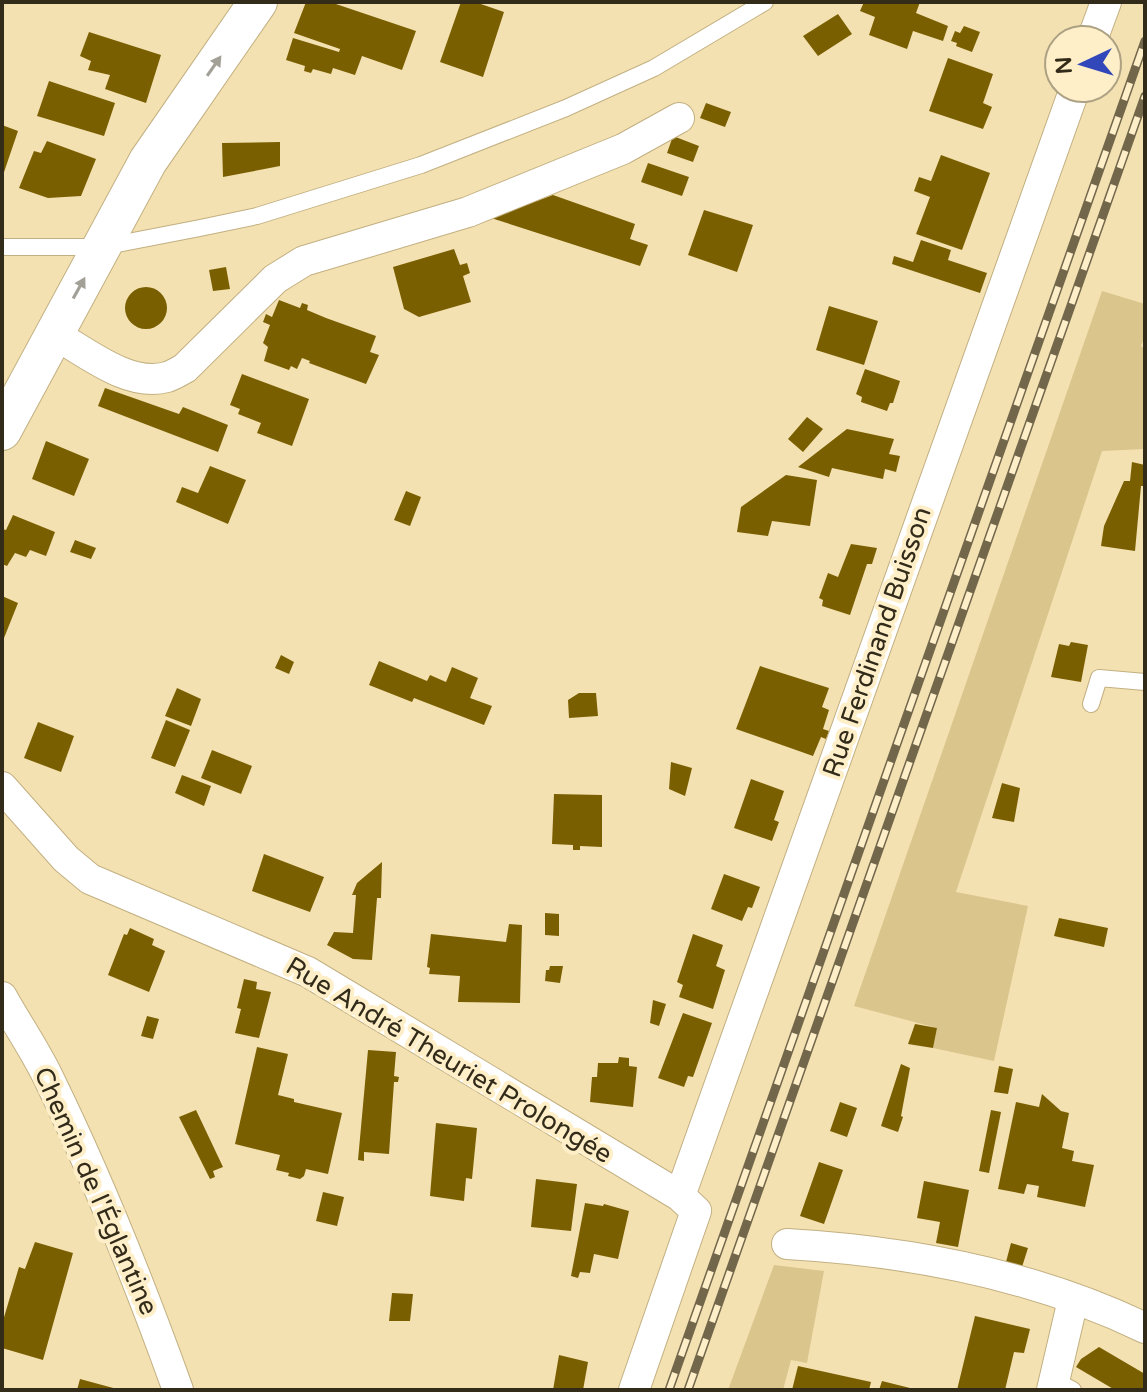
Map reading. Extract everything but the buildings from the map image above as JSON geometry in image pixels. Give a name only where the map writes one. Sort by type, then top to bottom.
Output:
[{"type":"street","points":[[2,431],[148,161],[258,2]]},
{"type":"street","points":[[1098,24],[1106,2]]},
{"type":"street","name":"Rue Ferdinand Buisson","points":[[634,1390],[688,1204],[1069,104]]},
{"type":"street","points":[[54,334],[139,378],[167,377],[185,368],[275,279],[304,261],[468,212],[623,149],[679,118]]},
{"type":"street","name":"Rue André Theuriet Prolongée","points":[[2,787],[66,859],[90,879],[308,972],[688,1204]]},
{"type":"street","name":"Chemin de l'Églantine","points":[[2,997],[47,1075],[113,1222],[178,1390]]},
{"type":"street","points":[[787,1244],[939,1262],[1019,1282],[1145,1328]]},
{"type":"street","points":[[1059,1387],[1073,1300]]},
{"type":"lane","points":[[2,247],[102,247],[257,216],[421,165],[566,108],[654,68],[765,2]]},
{"type":"lane","points":[[1091,704],[1099,678],[1145,682]]},
{"type":"shaded area","points":[[1102,291],[1145,304],[1145,336],[1141,346],[1145,349],[1145,449],[1102,451],[956,892],[1028,906],[994,1061],[933,1048],[937,1028],[854,1006]]},
{"type":"shaded area","points":[[774,1265],[824,1271],[807,1363],[791,1360],[783,1390],[728,1390]]},
{"type":"railway","points":[[669,1390],[1145,41]]},
{"type":"railway","points":[[688,1390],[1145,96]]}]
